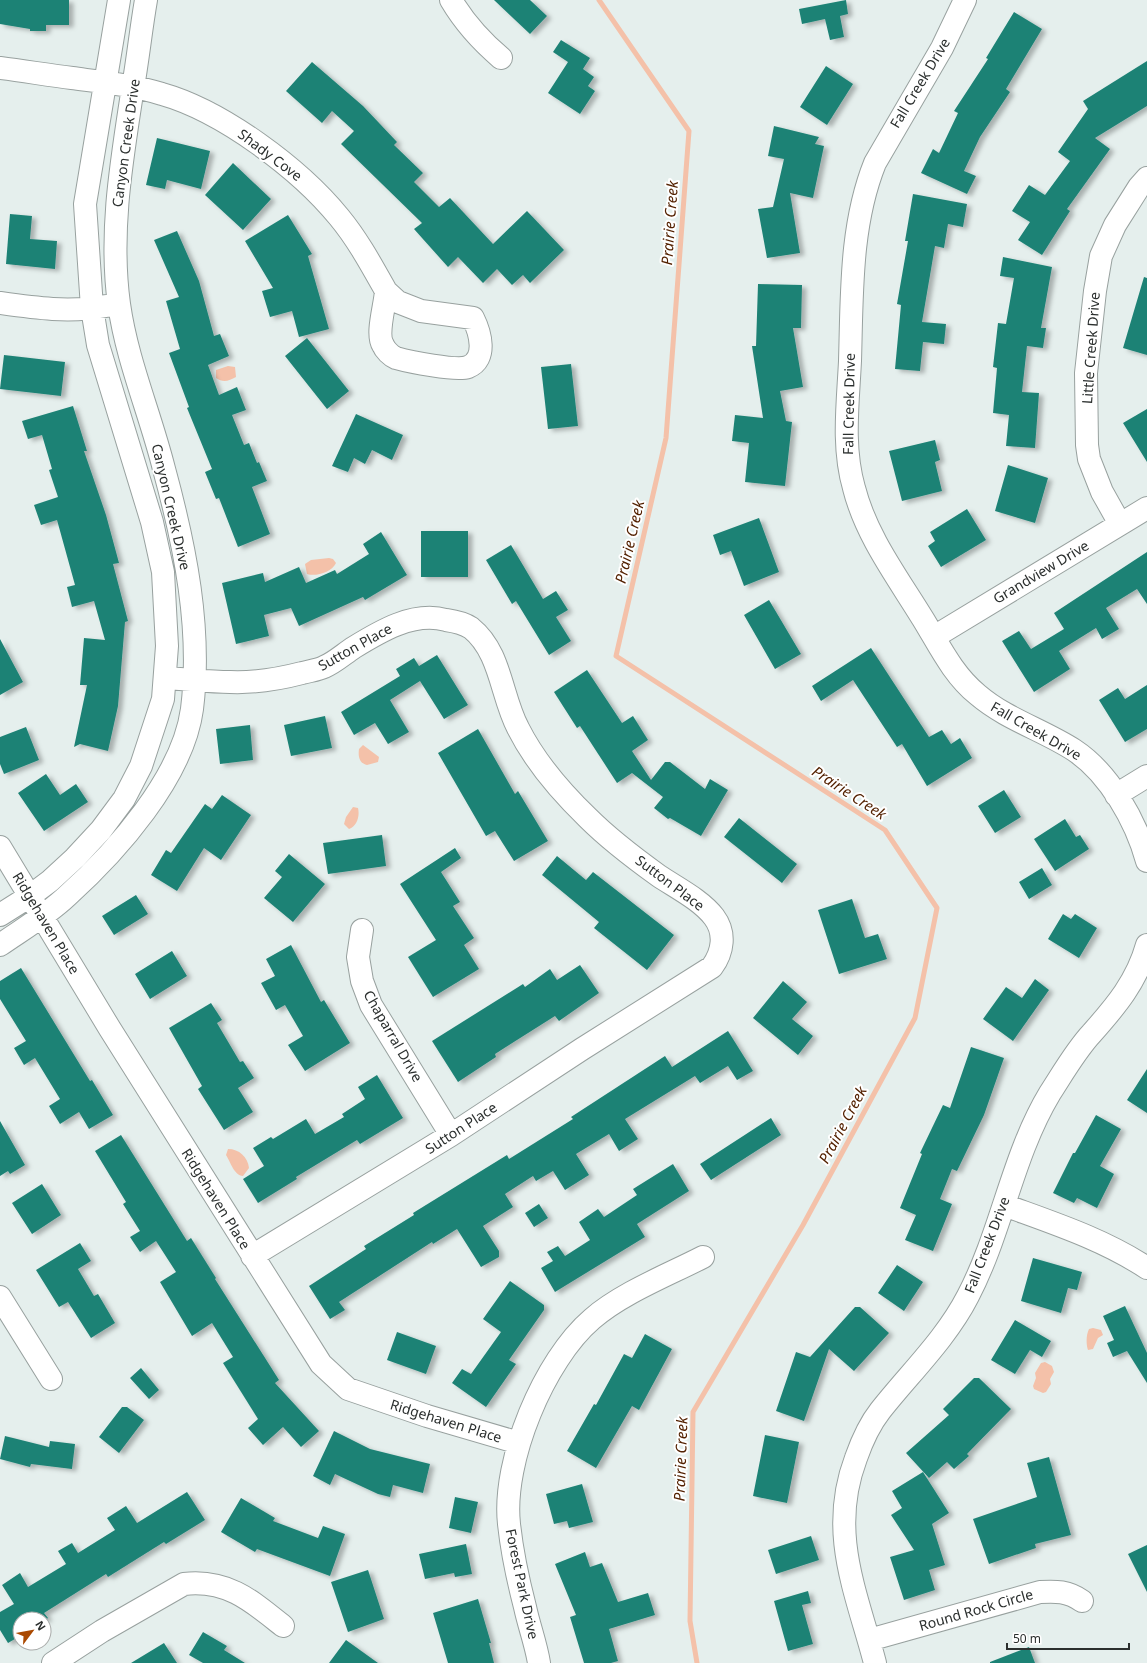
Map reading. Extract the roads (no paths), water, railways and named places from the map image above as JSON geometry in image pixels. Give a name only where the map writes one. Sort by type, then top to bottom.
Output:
[{"type":"street","name":"Canyon Creek Drive","points":[[0,915],[30,896],[75,858],[101,830],[124,799],[143,758],[163,699],[167,646],[163,572],[152,522],[98,345],[92,308],[85,204],[119,0]]},
{"type":"street","name":"Canyon Creek Drive","points":[[0,945],[42,916],[66,897],[101,863],[128,832],[167,778],[186,732],[192,710],[194,638],[190,593],[183,548],[164,467],[126,343],[119,303],[115,251],[117,188],[146,0]]},
{"type":"street","points":[[451,0],[484,43],[501,58]]},
{"type":"street","name":"Fall Creek Drive","points":[[965,0],[942,48],[884,144],[867,181],[860,210],[852,296],[847,437],[854,488],[863,514],[877,543],[958,675],[976,694],[997,710],[1075,750],[1104,779],[1129,812],[1141,839],[1147,861]]},
{"type":"street","name":"Shady Cove","points":[[0,68],[106,82],[162,94],[200,109],[238,130],[273,155],[309,185],[339,217],[363,251],[386,291],[398,302],[421,311],[473,318],[480,330],[481,345],[479,356],[475,362],[468,367],[451,368],[431,366],[395,357],[388,352],[383,345],[380,336],[386,291]]},
{"type":"street","name":"Little Creek Drive","points":[[1120,524],[1102,492],[1089,459],[1087,444],[1086,373],[1095,291],[1101,256],[1115,225],[1138,187],[1147,178]]},
{"type":"street","points":[[0,303],[36,308],[92,308],[119,303]]},
{"type":"street","name":"Grandview Drive","points":[[934,637],[1147,508]]},
{"type":"street","name":"Sutton Place","points":[[165,678],[230,682],[292,676],[325,667],[376,635],[398,624],[415,620],[444,619],[470,627],[485,644],[497,666],[507,704],[516,726],[543,770],[607,836],[648,868],[696,901],[714,918],[721,932],[721,949],[718,958],[712,967],[588,1045],[451,1135],[252,1256]]},
{"type":"street","points":[[1116,795],[1147,776]]},
{"type":"street","name":"Ridgehaven Place","points":[[0,847],[110,1029],[321,1364],[348,1389],[427,1416],[519,1443]]},
{"type":"street","name":"Chaparral Drive","points":[[362,930],[358,957],[362,981],[371,1005],[451,1135]]},
{"type":"street","name":"Fall Creek Drive","points":[[875,1663],[856,1602],[845,1550],[844,1507],[848,1479],[868,1428],[939,1340],[968,1297],[1004,1205],[1023,1148],[1050,1094],[1083,1044],[1128,990],[1143,958],[1147,945]]},
{"type":"street","points":[[1004,1205],[1098,1240],[1122,1251],[1147,1268]]},
{"type":"street","name":"Forest Park Drive","points":[[539,1663],[524,1606],[508,1522],[509,1480],[519,1443],[540,1390],[559,1358],[579,1332],[593,1318],[635,1291],[703,1257]]},
{"type":"street","points":[[0,1297],[51,1379]]},
{"type":"street","points":[[53,1663],[102,1631],[184,1584],[213,1584],[229,1590],[250,1600],[283,1626]]},
{"type":"street","name":"Round Rock Circle","points":[[869,1640],[1040,1592],[1057,1591],[1072,1594],[1082,1601]]},
{"type":"waterway","name":"Prairie Creek","points":[[599,0],[689,131],[666,438],[616,656],[885,830],[937,908],[915,1018],[803,1225],[693,1412],[690,1621],[697,1663]]}]
